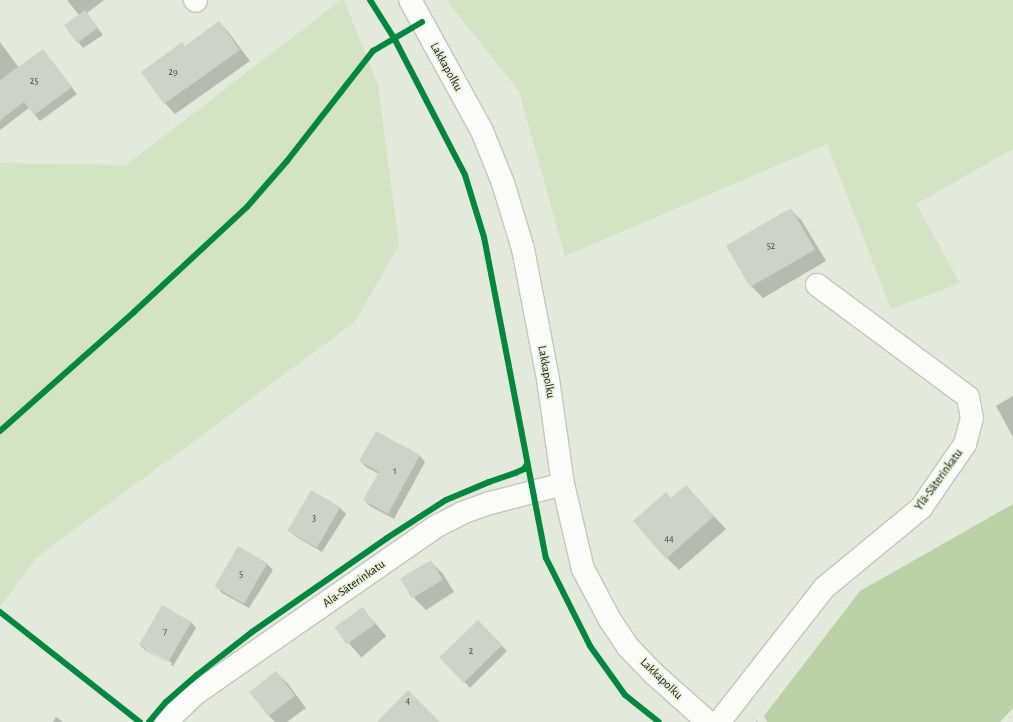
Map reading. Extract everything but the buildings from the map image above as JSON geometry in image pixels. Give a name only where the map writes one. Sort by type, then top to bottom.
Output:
[{"type":"street","name":"Lakkapolku","points":[[410,0],[482,131],[503,183],[523,248],[548,379],[563,484],[583,569],[610,620],[628,647],[653,673],[708,722]]},
{"type":"street","name":"Ylä-Säterinkatu","points":[[719,722],[824,588],[921,508],[965,444],[972,418],[968,397],[817,285]]},
{"type":"street","name":"Ala-Säterinkatu","points":[[166,722],[175,711],[195,694],[437,526],[490,503],[563,484]]},
{"type":"green space","points":[[341,0],[344,0],[378,85],[399,245],[355,322],[37,557],[0,607],[0,163],[126,165]]},
{"type":"green space","points":[[446,0],[1013,0],[1013,149],[916,204],[960,283],[891,309],[827,144],[565,256],[519,91]]},
{"type":"green space","points":[[1013,504],[1013,708],[1000,722],[767,722],[764,716],[860,591]]},
{"type":"cycle path","points":[[370,0],[394,38],[465,175],[484,237],[546,558],[590,646],[625,695],[659,722]]},
{"type":"cycle path","points":[[0,431],[134,312],[247,207],[287,161],[373,51],[422,22]]},
{"type":"cycle path","points":[[149,722],[166,702],[197,675],[252,632],[387,538],[446,500],[515,473],[524,469],[527,464]]},
{"type":"cycle path","points":[[0,612],[140,722]]}]
